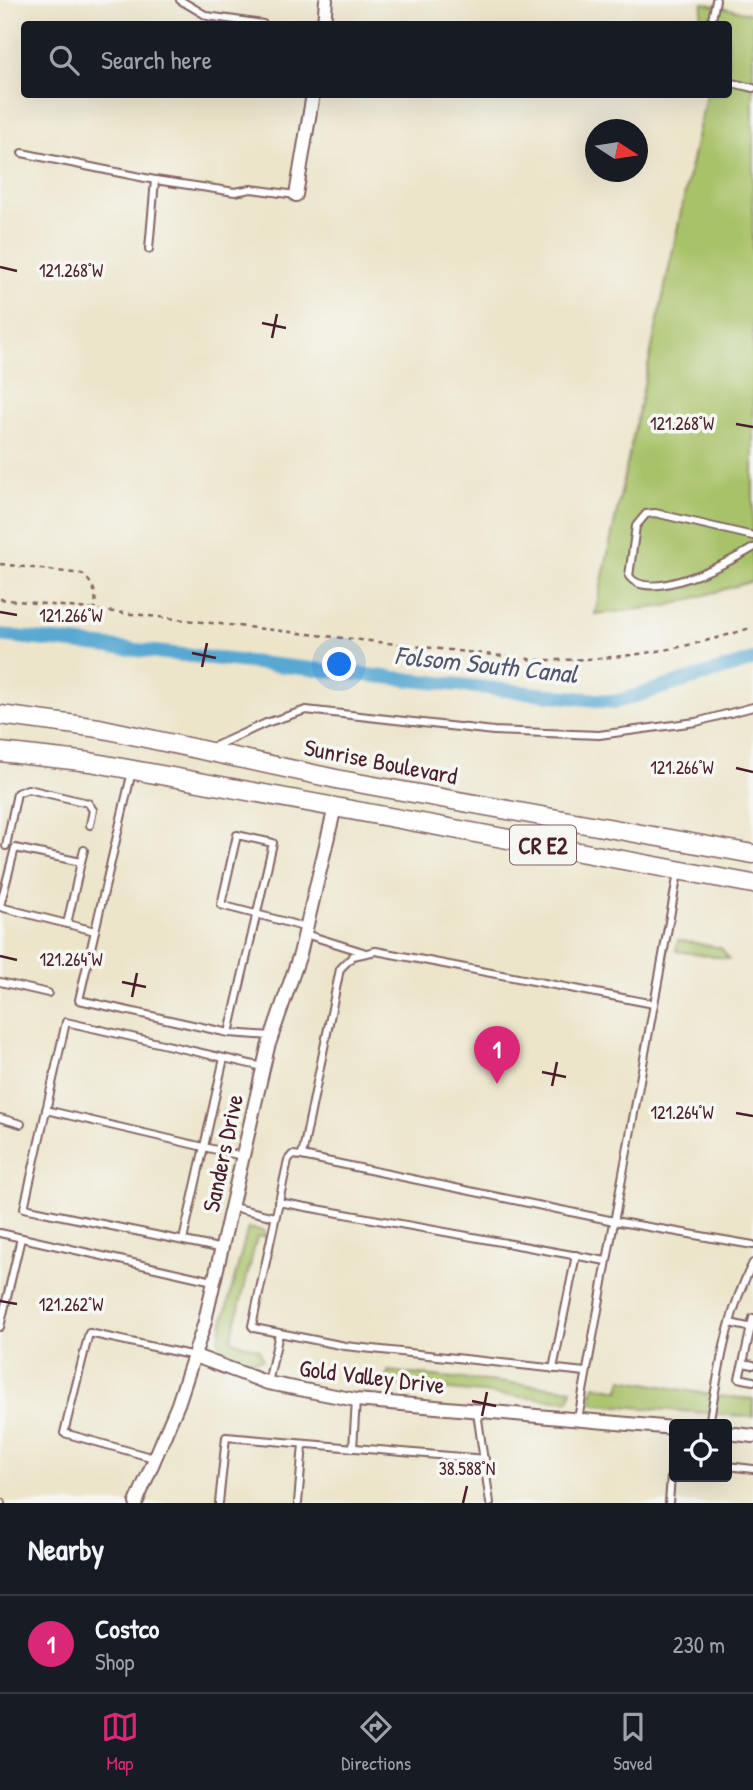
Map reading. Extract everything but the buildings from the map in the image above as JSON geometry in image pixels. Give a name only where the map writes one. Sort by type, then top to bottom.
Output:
[{"type":"main road","name":"Sunrise Boulevard","points":[[0,715],[99,729],[412,793],[753,854]]},
{"type":"main road","name":"CR E2","points":[[0,752],[132,770],[753,884]]},
{"type":"main road","points":[[335,807],[347,796],[356,794],[383,798],[412,793]]},
{"type":"street","points":[[324,21],[326,0]]},
{"type":"street","points":[[296,195],[312,98]]},
{"type":"street","name":"Sanders Drive","points":[[136,1503],[156,1459],[195,1356],[223,1249],[263,1067],[305,931],[335,807]]},
{"type":"street","name":"Gold Valley Drive","points":[[195,1356],[268,1383],[356,1399],[669,1428]]},
{"type":"street","points":[[732,1434],[753,1436]]},
{"type":"lane","points":[[180,0],[207,16],[242,21]]},
{"type":"lane","points":[[712,21],[716,0]]},
{"type":"lane","points":[[732,83],[753,88]]},
{"type":"lane","points":[[22,153],[155,180],[235,192],[251,189],[296,195]]},
{"type":"lane","points":[[149,249],[155,180]]},
{"type":"lane","points":[[753,536],[655,513],[646,514],[636,526],[629,576],[637,584],[652,586],[709,572],[753,548]]},
{"type":"lane","points":[[206,751],[266,723],[306,710],[494,731],[599,735],[696,722],[753,707]]},
{"type":"lane","points":[[132,770],[79,1000],[229,1033],[272,1036]]},
{"type":"lane","points":[[81,862],[3,845],[18,793],[28,789],[88,803],[93,810],[90,825]]},
{"type":"lane","points":[[229,1033],[257,915],[273,843],[237,835],[221,905],[257,915],[363,952]]},
{"type":"lane","points":[[15,848],[0,906],[95,931]]},
{"type":"lane","points":[[67,924],[84,850]]},
{"type":"lane","points":[[578,1419],[679,870]]},
{"type":"lane","points":[[302,1156],[340,969],[347,960],[363,952],[376,951],[654,1004]]},
{"type":"lane","points":[[0,982],[48,993]]},
{"type":"lane","points":[[223,1249],[24,1208],[66,1022],[263,1067]]},
{"type":"lane","points":[[183,1240],[224,1058]]},
{"type":"lane","points":[[46,1110],[243,1156]]},
{"type":"lane","points":[[0,1118],[21,1124]]},
{"type":"lane","points":[[585,1373],[345,1346],[257,1330],[252,1326],[285,1165],[292,1155],[753,1245]]},
{"type":"lane","points":[[278,1202],[606,1261]]},
{"type":"lane","points":[[232,1207],[275,1217]]},
{"type":"lane","points":[[0,1233],[215,1282]]},
{"type":"lane","points":[[0,1327],[21,1238]]},
{"type":"lane","points":[[553,1369],[576,1255]]},
{"type":"lane","points":[[710,1419],[730,1323],[753,1263]]},
{"type":"lane","points":[[753,1318],[749,1347],[740,1378],[753,1381]]},
{"type":"lane","points":[[730,1323],[752,1328]]},
{"type":"lane","points":[[156,1459],[64,1433],[89,1333],[195,1356]]},
{"type":"lane","points":[[268,1383],[279,1334]]},
{"type":"lane","points":[[743,1363],[753,1365]]},
{"type":"lane","points":[[353,1448],[356,1399]]},
{"type":"lane","points":[[477,1410],[490,1503]]},
{"type":"lane","points":[[219,1503],[226,1437],[485,1459]]},
{"type":"lane","points":[[298,1503],[303,1444]]},
{"type":"lane","points":[[732,1467],[753,1469]]},
{"type":"lane","points":[[669,1503],[671,1482]]},
{"type":"path","points":[[0,564],[82,574],[91,582],[97,600],[94,611]]},
{"type":"path","points":[[0,599],[537,660],[580,661],[660,652],[753,627]]},
{"type":"green space","points":[[703,3],[753,14],[753,581],[667,606],[595,614],[705,98],[732,98],[732,21],[700,21]]},
{"type":"green space","points":[[678,940],[721,948],[729,959],[676,951]]},
{"type":"green space","points":[[248,1228],[264,1231],[267,1237],[257,1237],[231,1340],[259,1349],[263,1360],[244,1359],[231,1354],[218,1340]]},
{"type":"green space","points":[[388,1371],[572,1389],[570,1399],[565,1401],[386,1384]]},
{"type":"green space","points":[[622,1379],[717,1396],[753,1399],[753,1417],[596,1404],[591,1401],[594,1385],[619,1390]]},
{"type":"waterway","name":"Folsom South Canal","points":[[0,635],[615,702],[753,660]]},
{"type":"place","name":"Costco","points":[[497,1084]]}]
